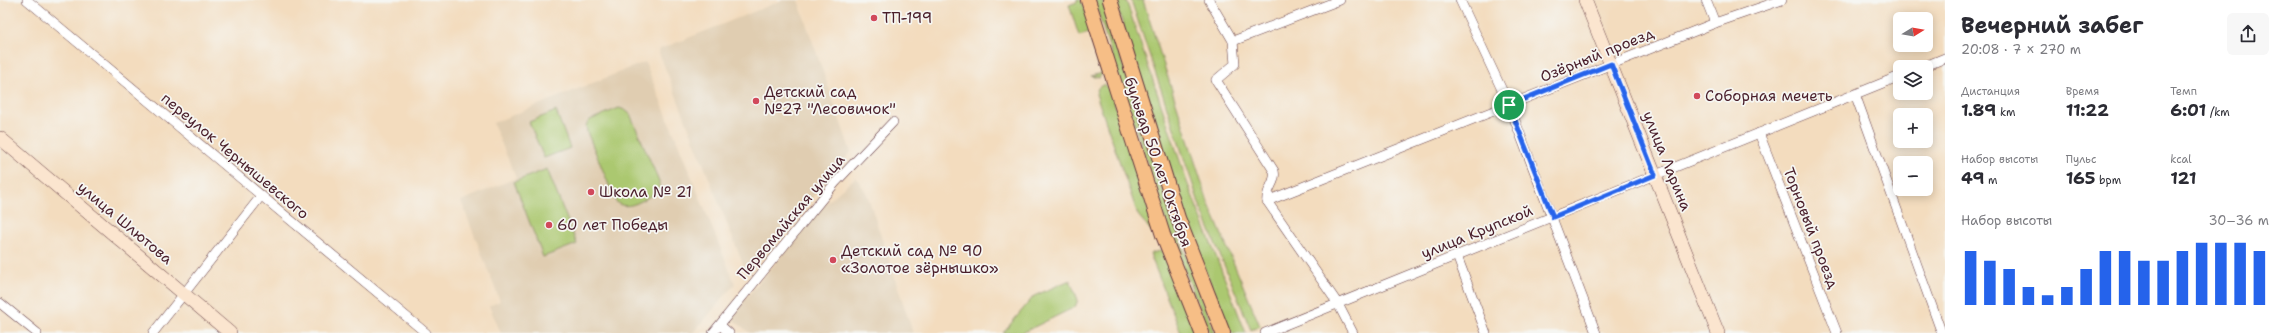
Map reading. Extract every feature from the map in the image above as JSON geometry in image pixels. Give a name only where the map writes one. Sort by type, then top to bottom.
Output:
[{"type":"main road","name":"бульвар 50 лет Октября","points":[[1088,0],[1163,236],[1202,333]]},
{"type":"main road","name":"бульвар 50 лет Октября","points":[[1110,0],[1178,218],[1223,333]]},
{"type":"street","name":"переулок Чернышевского","points":[[27,0],[426,333]]},
{"type":"street","points":[[1209,0],[1233,41],[1235,64],[1216,80],[1274,170],[1276,176],[1266,196],[1267,202],[1338,304],[1354,333]]},
{"type":"street","points":[[1233,41],[1340,0]]},
{"type":"street","points":[[1460,0],[1509,105],[1596,333]]},
{"type":"street","name":"улица Ларина","points":[[1585,0],[1718,333]]},
{"type":"street","points":[[1706,0],[1715,23]]},
{"type":"street","name":"Озёрный проезд","points":[[1267,202],[1715,23],[1782,0]]},
{"type":"street","points":[[1933,63],[1945,58]]},
{"type":"street","name":"улица Крупской","points":[[1266,333],[1893,79]]},
{"type":"street","points":[[1855,94],[1941,331]]},
{"type":"street","name":"Первомайская улица","points":[[714,333],[835,183],[893,122]]},
{"type":"street","name":"Торновый проезд","points":[[1759,134],[1837,333]]},
{"type":"street","name":"улица Шлютова","points":[[0,138],[230,333]]},
{"type":"street","points":[[154,333],[261,196]]},
{"type":"street","points":[[1457,256],[1486,333]]},
{"type":"street","points":[[0,303],[37,333]]},
{"type":"street","points":[[720,326],[729,333]]},
{"type":"shaded area","name":"Детский сад №27 \"Лесовичок\"","points":[[783,0],[798,0],[851,152],[747,274],[658,50]]},
{"type":"shaded area","name":"Школа № 21","points":[[645,62],[735,284],[693,333],[501,333],[489,306],[500,301],[461,201],[516,178],[493,123]]},
{"type":"shaded area","name":"Детский сад № 90 «Золотое зёрнышко»","points":[[856,177],[867,194],[913,333],[750,333],[730,317],[826,203]]},
{"type":"green space","points":[[1077,0],[1081,0],[1104,71],[1099,78],[1091,76],[1101,73],[1089,33],[1079,36],[1069,5],[1077,2]]},
{"type":"green space","points":[[1094,0],[1102,0],[1175,226],[1215,333],[1211,333],[1208,329],[1168,228]]},
{"type":"green space","points":[[1115,0],[1126,0],[1187,182],[1246,333],[1233,333],[1230,330],[1193,241]]},
{"type":"green space","points":[[1131,0],[1143,0],[1208,202],[1260,326],[1251,330],[1201,209]]},
{"type":"green space","points":[[1104,84],[1110,89],[1154,227],[1153,233],[1138,215],[1096,94],[1098,88]]},
{"type":"green space","points":[[619,108],[630,114],[659,181],[659,188],[656,193],[636,204],[626,206],[616,202],[587,132],[586,125],[590,120]]},
{"type":"green space","points":[[556,111],[570,148],[544,158],[529,122]]},
{"type":"green space","points":[[547,169],[577,244],[543,257],[514,182]]},
{"type":"green space","points":[[1162,250],[1196,333],[1181,333],[1150,254]]},
{"type":"green space","points":[[1070,280],[1078,300],[1075,307],[1022,333],[1003,333],[1034,296]]},
{"type":"place","name":"ТП-199","points":[[874,18]]},
{"type":"place","name":"Cоборная мечеть","points":[[1697,96]]},
{"type":"place","name":"Детский сад №27 \"Лесовичок\"","points":[[756,101]]},
{"type":"place","name":"Школа № 21","points":[[591,192]]},
{"type":"place","name":"60 лет Победы","points":[[549,225]]},
{"type":"place","name":"Детский сад № 90 «Золотое зёрнышко»","points":[[833,260]]},
{"type":"route","points":[[1611,64],[1655,175],[1553,217],[1509,105],[1611,64]]}]
